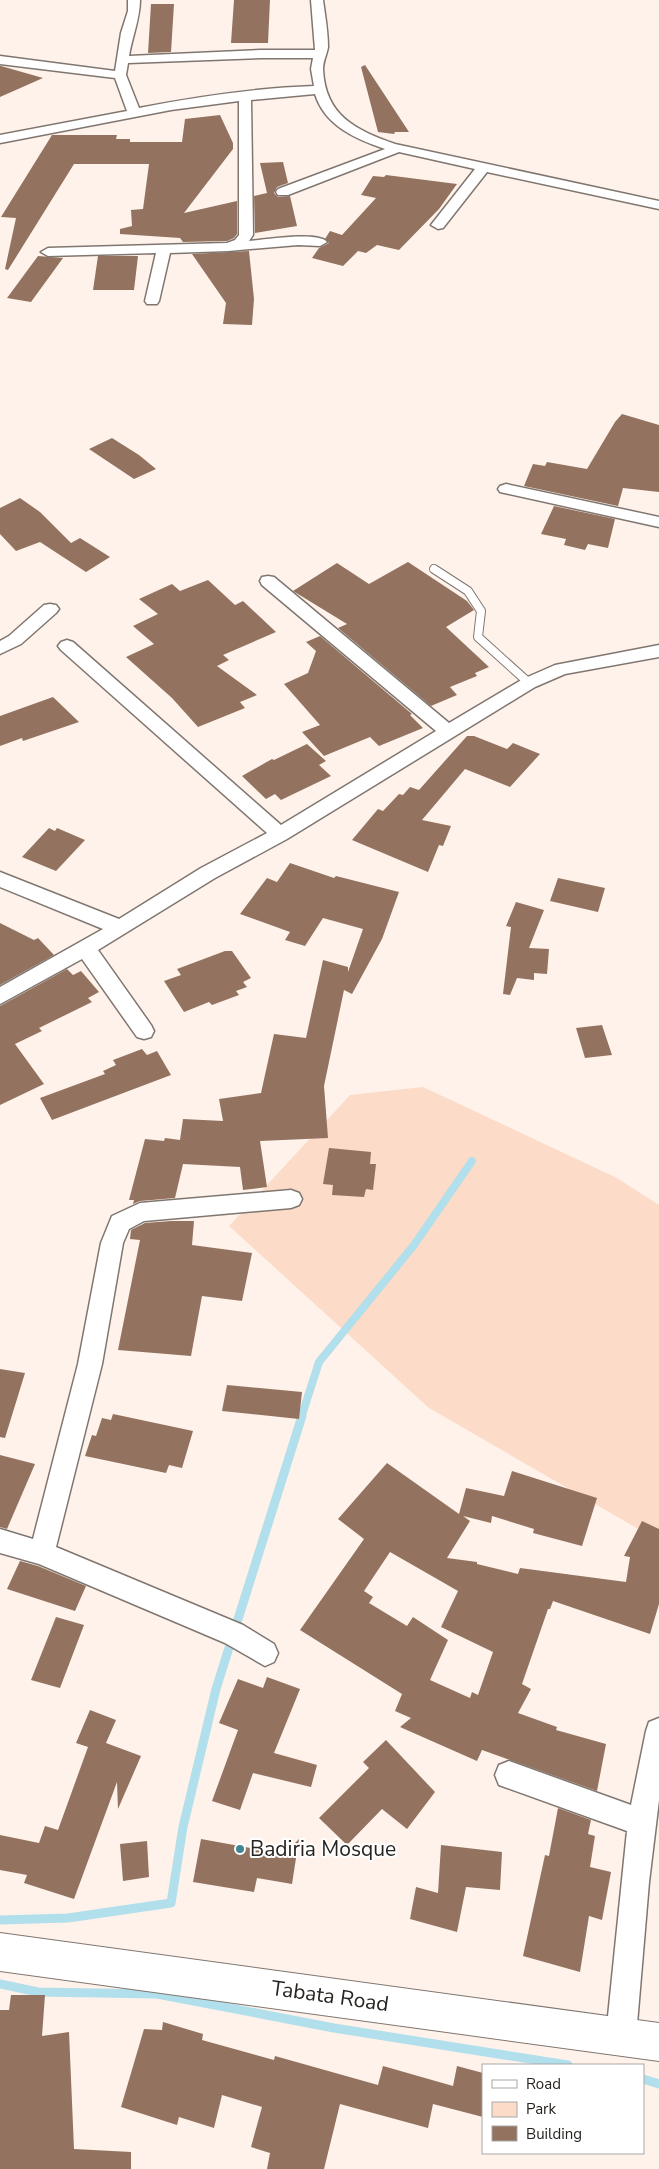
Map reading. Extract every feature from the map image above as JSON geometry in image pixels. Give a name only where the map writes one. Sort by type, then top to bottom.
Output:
[{"type":"main road","name":"Tabata Road","points":[[0,1952],[659,2042]]},
{"type":"street","points":[[134,0],[134,11],[127,33],[120,75],[135,114]]},
{"type":"street","points":[[317,0],[321,54],[317,66],[320,90],[323,102],[330,113],[348,129],[366,138],[399,148],[659,205]]},
{"type":"street","points":[[122,60],[261,54],[321,54]]},
{"type":"street","points":[[0,60],[120,75]]},
{"type":"street","points":[[0,139],[170,106],[245,96],[320,90]]},
{"type":"street","points":[[228,247],[240,242],[246,235],[245,96]]},
{"type":"street","points":[[283,192],[399,148]]},
{"type":"street","points":[[438,225],[484,167]]},
{"type":"street","points":[[48,252],[255,246],[298,241],[320,242]]},
{"type":"street","points":[[152,301],[164,248]]},
{"type":"street","points":[[506,489],[659,522]]},
{"type":"street","points":[[268,581],[448,732]]},
{"type":"street","points":[[0,648],[15,640],[50,609]]},
{"type":"street","points":[[67,646],[280,834]]},
{"type":"street","points":[[0,996],[121,928],[208,874],[280,834],[529,683],[561,669],[659,651]]},
{"type":"street","points":[[0,879],[121,928]]},
{"type":"street","points":[[85,948],[144,1031]]},
{"type":"street","points":[[42,1553],[90,1364],[112,1243],[120,1223],[140,1212],[290,1199]]},
{"type":"street","points":[[0,1541],[42,1553],[234,1634],[265,1653]]},
{"type":"street","points":[[622,2036],[642,1823],[651,1763],[659,1731]]},
{"type":"street","points":[[509,1775],[642,1823]]},
{"type":"lane","points":[[434,569],[468,591],[481,611],[478,637],[529,683]]},
{"type":"green space","points":[[423,1087],[617,1178],[659,1205],[659,1541],[429,1408],[229,1226],[350,1095]]},
{"type":"building","points":[[234,0],[270,0],[268,43],[231,43]]},
{"type":"building","points":[[151,4],[174,4],[171,52],[148,53]]},
{"type":"building","points":[[365,65],[409,132],[395,132],[394,134],[378,132],[361,67]]},
{"type":"building","points":[[1,66],[43,78],[0,97]]},
{"type":"building","points":[[220,115],[233,143],[233,149],[184,213],[237,201],[237,234],[234,238],[227,241],[183,242],[180,238],[120,234],[120,229],[132,226],[131,210],[143,209],[149,164],[74,164],[8,270],[5,269],[16,218],[1,217],[52,135],[117,135],[116,139],[130,139],[130,142],[182,142],[185,119]]},
{"type":"building","points":[[283,162],[288,183],[277,187],[274,193],[278,197],[290,196],[297,226],[255,233],[254,196],[267,193],[260,163]]},
{"type":"building","points":[[386,175],[457,184],[439,209],[399,250],[377,245],[366,253],[358,251],[343,266],[312,258],[319,248],[329,243],[325,239],[330,231],[342,235],[376,198],[361,195],[373,176],[384,177]]},
{"type":"building","points":[[249,251],[254,299],[252,325],[223,324],[226,303],[192,254]]},
{"type":"building","points":[[38,256],[63,258],[31,302],[7,298]]},
{"type":"building","points":[[98,256],[138,256],[134,290],[93,290]]},
{"type":"building","points":[[622,414],[659,425],[659,492],[623,488],[618,506],[524,486],[533,464],[545,466],[547,462],[587,469],[615,422]]},
{"type":"building","points":[[112,438],[139,455],[156,469],[134,479],[89,449]]},
{"type":"building","points":[[20,498],[40,512],[71,543],[80,538],[110,557],[86,572],[40,542],[16,551],[0,534],[0,508]]},
{"type":"building","points":[[554,506],[615,519],[608,548],[588,544],[585,550],[564,545],[566,539],[541,534]]},
{"type":"building","points":[[408,562],[467,601],[474,610],[446,627],[489,667],[475,673],[477,676],[450,687],[457,695],[431,706],[338,628],[347,624],[293,591],[337,563],[369,584]]},
{"type":"building","points":[[208,580],[235,605],[243,601],[276,632],[223,655],[229,660],[217,666],[257,695],[240,702],[245,708],[198,727],[172,698],[126,657],[154,644],[133,626],[158,614],[139,599],[172,584],[180,591]]},
{"type":"building","points":[[320,636],[412,714],[410,715],[423,728],[379,746],[370,737],[324,756],[302,732],[320,725],[284,684],[308,673],[316,651],[306,642]]},
{"type":"building","points":[[53,697],[79,722],[23,741],[22,738],[0,746],[0,716]]},
{"type":"building","points":[[467,736],[474,736],[507,749],[513,743],[540,754],[510,787],[465,769],[422,820],[451,826],[443,846],[439,845],[428,872],[352,840],[378,809],[383,811],[399,794],[403,795],[410,787],[419,790]]},
{"type":"building","points":[[307,744],[326,761],[319,765],[331,776],[281,800],[275,794],[266,799],[242,776],[272,759],[274,760]]},
{"type":"building","points":[[49,828],[55,831],[57,828],[85,840],[56,871],[22,857]]},
{"type":"building","points":[[290,863],[334,878],[336,876],[399,892],[382,939],[352,994],[344,990],[324,1086],[328,1138],[260,1141],[267,1187],[243,1190],[240,1167],[183,1164],[175,1198],[140,1201],[133,1204],[134,1200],[129,1200],[145,1139],[164,1141],[165,1138],[180,1140],[183,1119],[223,1121],[219,1099],[261,1093],[274,1034],[306,1038],[323,960],[348,967],[348,972],[363,929],[323,918],[305,946],[285,940],[290,932],[240,914],[267,878],[277,882]]},
{"type":"building","points":[[558,878],[605,888],[598,912],[550,901]]},
{"type":"building","points":[[516,902],[544,910],[529,948],[549,949],[547,974],[534,973],[534,980],[517,978],[510,995],[503,994],[511,927],[506,926]]},
{"type":"building","points":[[0,923],[34,940],[38,938],[54,955],[0,985]]},
{"type":"building","points":[[225,951],[232,951],[251,978],[243,982],[247,987],[236,991],[239,995],[212,1005],[209,1002],[184,1012],[164,981],[181,975],[177,969]]},
{"type":"building","points":[[67,969],[73,975],[81,971],[99,992],[88,998],[92,1002],[39,1028],[42,1031],[15,1044],[44,1084],[0,1105],[0,1006]]},
{"type":"building","points":[[602,1025],[612,1055],[585,1058],[576,1028]]},
{"type":"building","points":[[142,1049],[147,1055],[157,1051],[171,1075],[52,1120],[40,1098],[105,1074],[103,1071],[116,1065],[113,1060]]},
{"type":"building","points":[[329,1148],[371,1152],[370,1164],[376,1164],[373,1190],[366,1189],[364,1197],[332,1195],[333,1185],[323,1184]]},
{"type":"building","points":[[194,1221],[192,1245],[252,1253],[242,1301],[202,1296],[191,1356],[118,1350],[140,1240],[130,1239],[131,1230],[145,1223]]},
{"type":"building","points":[[0,1369],[25,1373],[5,1438],[0,1437]]},
{"type":"building","points":[[227,1385],[302,1392],[299,1419],[222,1411]]},
{"type":"building","points":[[113,1414],[193,1431],[182,1468],[169,1465],[166,1473],[85,1456],[92,1435],[96,1436],[102,1418],[111,1420]]},
{"type":"building","points":[[0,1455],[35,1464],[7,1529],[0,1527]]},
{"type":"building","points":[[387,1463],[459,1514],[466,1488],[504,1496],[512,1471],[597,1498],[582,1546],[533,1533],[534,1529],[492,1516],[491,1523],[463,1516],[470,1521],[447,1558],[477,1562],[477,1564],[518,1574],[520,1568],[626,1582],[630,1557],[624,1556],[642,1521],[659,1529],[659,1604],[650,1634],[553,1601],[550,1609],[548,1609],[522,1684],[531,1689],[518,1713],[557,1727],[556,1730],[606,1744],[597,1791],[482,1750],[477,1761],[400,1727],[411,1718],[395,1711],[402,1694],[300,1630],[364,1539],[338,1519]],"holes":[[[390,1552],[458,1591],[441,1627],[493,1652],[478,1695],[472,1692],[470,1698],[430,1680],[448,1640],[413,1617],[407,1626],[369,1603],[373,1597],[364,1591]]]},
{"type":"building","points":[[20,1561],[38,1566],[86,1586],[75,1611],[7,1589]]},
{"type":"building","points":[[56,1617],[84,1625],[60,1688],[31,1680]]},
{"type":"building","points":[[267,1677],[300,1689],[274,1753],[317,1765],[311,1787],[253,1773],[240,1810],[212,1801],[238,1730],[219,1723],[238,1679],[263,1688]]},
{"type":"building","points":[[90,1710],[116,1720],[106,1743],[141,1756],[118,1809],[117,1782],[74,1899],[24,1883],[27,1875],[0,1870],[0,1835],[39,1843],[45,1826],[58,1830],[88,1747],[76,1743]]},
{"type":"building","points":[[386,1740],[435,1792],[407,1829],[382,1809],[347,1845],[319,1818],[369,1768],[363,1762]]},
{"type":"building","points":[[558,1808],[591,1820],[588,1834],[595,1836],[590,1867],[611,1872],[602,1920],[589,1916],[580,1972],[523,1956],[545,1855],[549,1856]]},
{"type":"building","points":[[201,1839],[284,1854],[299,1839],[292,1884],[257,1878],[254,1892],[193,1882]]},
{"type":"building","points":[[147,1841],[149,1877],[123,1881],[120,1844]]},
{"type":"building","points":[[441,1845],[502,1852],[500,1890],[466,1887],[457,1932],[410,1919],[416,1887],[438,1893]]},
{"type":"building","points":[[11,1995],[45,1995],[42,2036],[69,2032],[74,2149],[131,2152],[131,2169],[0,2169],[0,2010],[9,2010]]},
{"type":"building","points":[[163,2022],[203,2034],[202,2040],[274,2060],[275,2056],[378,2085],[383,2066],[453,2086],[457,2066],[482,2073],[482,2117],[433,2104],[428,2128],[340,2104],[324,2169],[267,2169],[270,2153],[251,2147],[262,2107],[222,2095],[214,2128],[179,2117],[177,2125],[121,2107],[144,2029],[162,2030]]},
{"type":"waterway","points":[[301,1418],[319,1362],[414,1245],[472,1161]]},
{"type":"waterway","points":[[0,1920],[68,1918],[171,1903],[183,1827],[216,1689],[302,1416]]},
{"type":"waterway","points":[[0,1984],[38,1992],[157,1994],[334,2028],[562,2064]]},
{"type":"waterway","points":[[644,2079],[659,2084]]},
{"type":"place","name":"Badiria Mosque","points":[[240,1849]]}]
